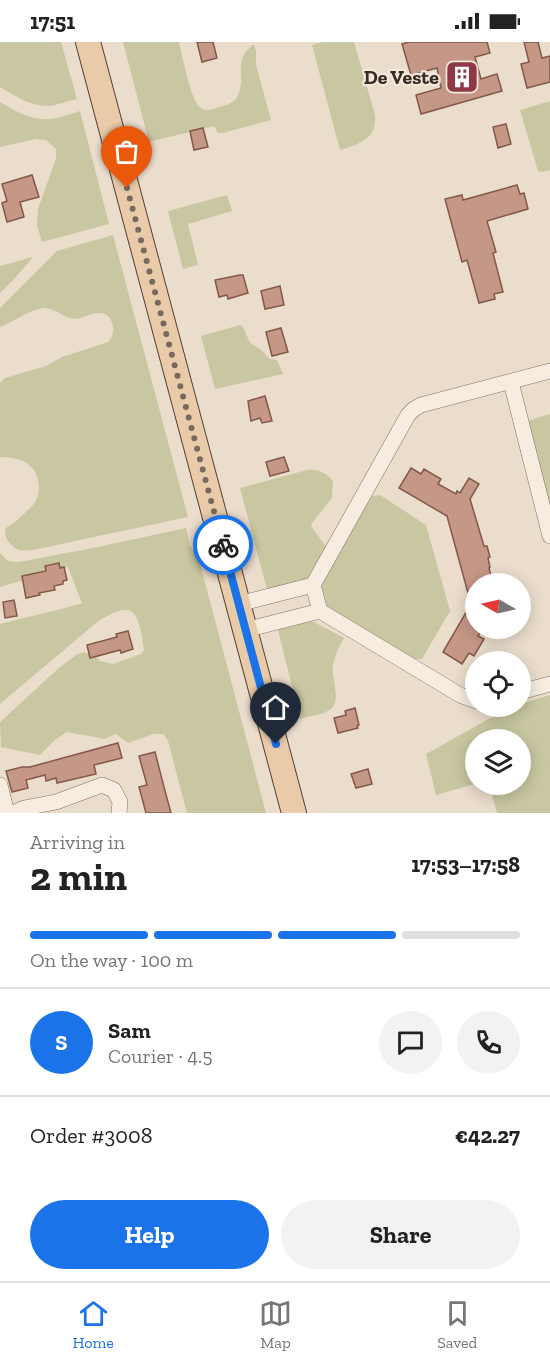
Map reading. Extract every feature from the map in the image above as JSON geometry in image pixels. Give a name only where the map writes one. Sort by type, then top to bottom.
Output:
[{"type":"main road","points":[[88,42],[294,813]]},
{"type":"street","points":[[465,696],[320,611],[313,585],[408,415],[414,409],[421,405],[550,371]]},
{"type":"street","points":[[511,382],[550,536]]},
{"type":"street","points":[[238,604],[313,585]]},
{"type":"street","points":[[245,630],[320,611]]},
{"type":"street","points":[[531,689],[550,684]]},
{"type":"street","points":[[0,785],[7,813]]},
{"type":"street","points":[[14,813],[24,808],[56,802],[102,785],[114,790],[120,802],[119,813]]},
{"type":"green space","points":[[0,42],[61,42],[77,99],[42,106],[23,100],[0,87]]},
{"type":"green space","points":[[123,42],[179,42],[194,97],[201,108],[208,110],[233,102],[237,98],[241,81],[241,62],[247,50],[254,44],[256,65],[271,120],[223,133],[218,133],[214,126],[149,142]]},
{"type":"green space","points":[[322,42],[354,42],[375,115],[373,130],[366,139],[340,150],[312,45]]},
{"type":"green space","points":[[550,101],[550,170],[543,172],[538,171],[520,110]]},
{"type":"green space","points":[[0,102],[30,117],[44,119],[80,111],[109,224],[42,242],[37,225],[38,209],[56,158],[56,149],[46,140],[36,139],[0,147]]},
{"type":"green space","points":[[227,195],[232,211],[188,224],[198,265],[183,269],[168,211]]},
{"type":"green space","points":[[113,235],[188,517],[33,550],[19,550],[8,540],[5,530],[32,506],[39,488],[36,475],[29,465],[23,461],[0,457],[0,383],[5,378],[46,366],[62,357],[108,342],[113,335],[113,325],[109,317],[101,313],[74,319],[43,308],[0,327],[0,308],[57,251]]},
{"type":"green space","points":[[33,257],[15,278],[0,293],[0,266]]},
{"type":"green space","points":[[240,325],[250,343],[270,359],[277,360],[283,374],[215,389],[201,336]]},
{"type":"green space","points":[[550,414],[550,512],[527,421]]},
{"type":"green space","points":[[307,470],[322,472],[333,481],[332,498],[311,526],[327,548],[307,582],[268,593],[240,488]]},
{"type":"green space","points":[[380,495],[426,525],[450,611],[422,659],[409,660],[325,610],[320,588],[329,569],[372,496]]},
{"type":"green space","points":[[186,528],[190,546],[198,556],[266,813],[187,813],[168,741],[164,734],[153,734],[128,743],[116,734],[105,739],[67,732],[40,755],[1,747],[0,722],[76,655],[84,652],[100,661],[113,664],[141,654],[144,650],[136,617],[127,610],[119,611],[96,623],[0,704],[0,624],[82,603],[68,567],[0,587],[0,553],[8,561],[19,562]]},
{"type":"green space","points":[[314,622],[344,638],[333,665],[335,704],[325,712],[300,719],[278,630]]},
{"type":"green space","points":[[550,695],[550,813],[497,813],[492,795],[531,795],[531,729],[471,729],[492,717],[531,717],[531,701]]},
{"type":"green space","points":[[465,732],[465,787],[436,795],[426,754]]},
{"type":"building","points":[[197,42],[213,42],[217,58],[202,62]]},
{"type":"building","name":"De Veste","points":[[409,42],[487,42],[490,53],[475,57],[481,79],[497,74],[502,91],[421,114],[416,95],[441,88],[437,68],[411,75],[402,44]]},
{"type":"building","points":[[524,42],[538,42],[542,58],[550,56],[550,82],[527,88],[521,64],[529,62]]},
{"type":"building","points":[[506,124],[511,144],[498,148],[493,127]]},
{"type":"building","points":[[203,128],[208,147],[194,150],[190,131]]},
{"type":"building","points":[[32,175],[39,197],[20,202],[24,217],[7,222],[2,203],[7,201],[2,184]]},
{"type":"building","points":[[517,185],[520,194],[524,193],[528,209],[487,221],[496,252],[493,253],[503,292],[494,294],[495,299],[479,303],[467,260],[462,262],[445,199],[462,195],[463,200]]},
{"type":"building","points":[[243,275],[248,293],[228,299],[227,295],[219,297],[215,280]]},
{"type":"building","points":[[280,286],[284,305],[265,309],[261,291]]},
{"type":"building","points":[[281,328],[288,352],[272,356],[266,332]]},
{"type":"building","points":[[265,396],[272,421],[262,423],[260,418],[251,421],[248,401]]},
{"type":"building","points":[[284,457],[289,471],[270,476],[266,462]]},
{"type":"building","points":[[411,468],[421,474],[424,469],[441,479],[438,484],[456,494],[457,491],[460,493],[469,478],[479,484],[470,499],[484,546],[487,546],[490,573],[465,573],[465,582],[447,516],[399,488]]},
{"type":"building","points":[[59,563],[60,568],[64,567],[67,580],[63,581],[63,584],[54,586],[55,590],[26,598],[22,576],[46,571],[45,566]]},
{"type":"building","points":[[14,600],[17,616],[5,618],[3,602]]},
{"type":"building","points":[[465,614],[465,639],[484,639],[477,651],[465,651],[465,659],[462,664],[443,652]]},
{"type":"building","points":[[128,631],[133,649],[90,658],[87,645],[117,637],[116,634]]},
{"type":"building","points":[[355,708],[358,728],[338,733],[334,718],[346,715],[345,711]]},
{"type":"building","points":[[118,743],[122,758],[94,765],[96,774],[57,783],[56,778],[46,781],[45,775],[26,780],[28,788],[12,792],[6,771],[30,767]]},
{"type":"building","points":[[155,752],[171,813],[146,813],[139,787],[147,785],[139,756]]},
{"type":"building","points":[[368,769],[372,784],[356,788],[351,774]]},
{"type":"way so far","points":[[127,188],[223,545]]},
{"type":"place","name":"De Veste","points":[[462,77]]},
{"type":"route","points":[[223,545],[276,744]]}]
